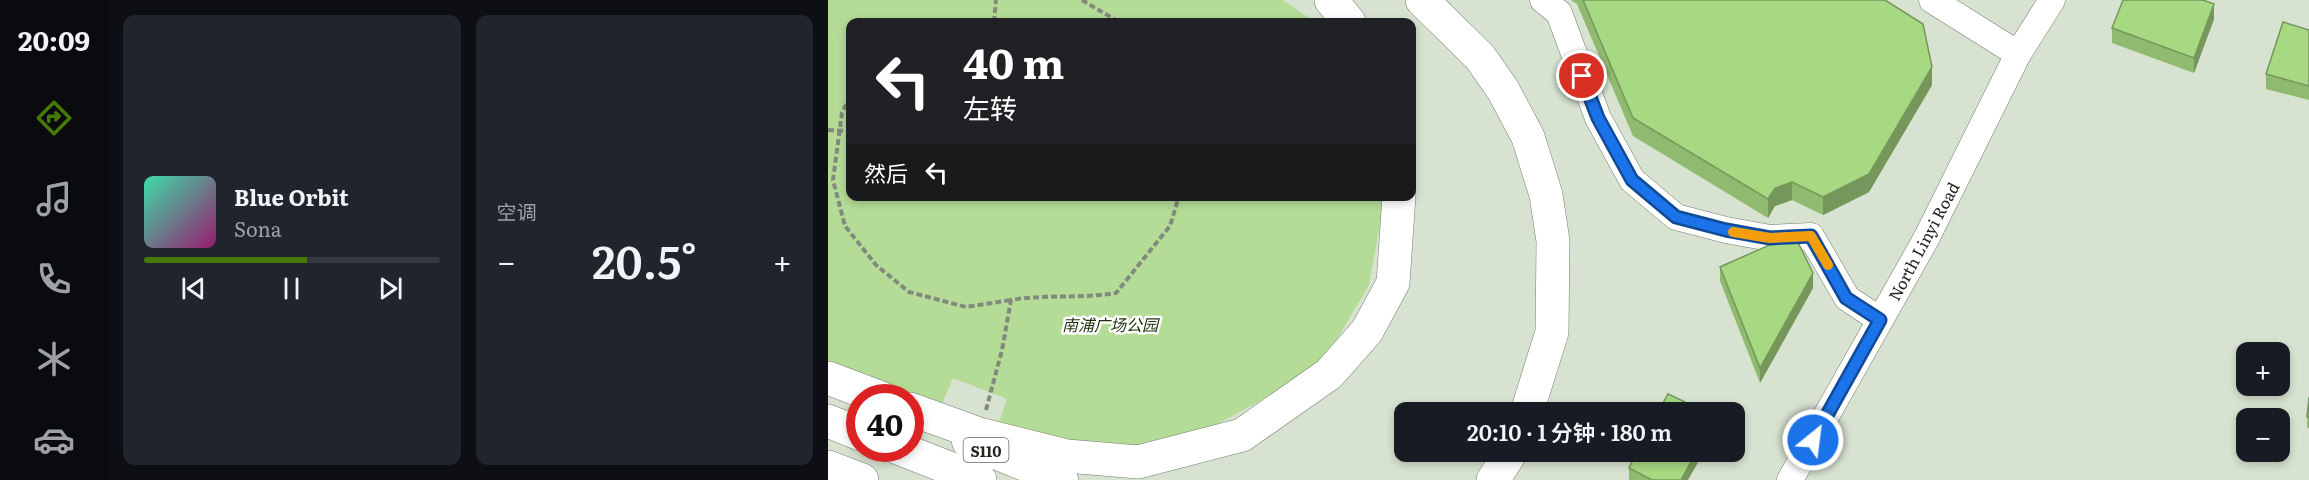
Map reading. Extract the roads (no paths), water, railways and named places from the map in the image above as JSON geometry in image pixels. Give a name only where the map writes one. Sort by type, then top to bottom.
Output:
[{"type":"highway","points":[[1331,0],[1346,18]]},
{"type":"highway","points":[[1422,0],[1480,57],[1503,90],[1528,137],[1546,195],[1553,241],[1552,332],[1530,402]]},
{"type":"highway","points":[[924,414],[979,434],[1067,456],[1138,462],[1242,435],[1277,413],[1329,374],[1367,331],[1393,283],[1399,201]]},
{"type":"highway","points":[[828,378],[846,385]]},
{"type":"highway","points":[[828,422],[846,429]]},
{"type":"highway","points":[[924,458],[980,480]]},
{"type":"highway","points":[[1493,480],[1505,462]]},
{"type":"highway","points":[[828,467],[862,480]]},
{"type":"main road","points":[[828,387],[846,394]]},
{"type":"main road","name":"S110","points":[[924,426],[1062,480]]},
{"type":"street","points":[[1543,0],[1559,13],[1598,118],[1632,180],[1676,217],[1770,238],[1811,236],[1846,298],[1880,320]]},
{"type":"street","points":[[1932,0],[2018,54]]},
{"type":"street","name":"North Linyi Road","points":[[1790,480],[1926,240],[2018,54],[2052,0]]},
{"type":"park label","name":"南浦广场公园","points":[[1110,324]]}]
